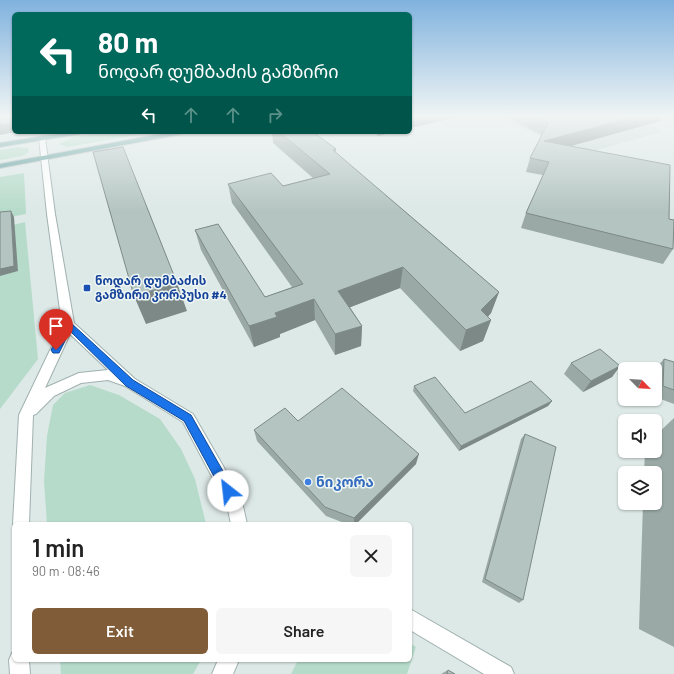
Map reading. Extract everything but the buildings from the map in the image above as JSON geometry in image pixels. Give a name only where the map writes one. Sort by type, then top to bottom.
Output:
[{"type":"main road","points":[[0,166],[91,148]]},
{"type":"street","points":[[21,522],[26,415],[68,325],[43,148]]},
{"type":"street","points":[[68,325],[130,383]]},
{"type":"street","points":[[26,415],[49,392],[79,378],[108,375],[130,383],[188,418],[235,504],[238,522]]},
{"type":"street","points":[[412,620],[504,674]]},
{"type":"street","points":[[19,662],[20,674]]},
{"type":"street","points":[[222,674],[228,662]]},
{"type":"shaded area","points":[[565,148],[602,148],[579,155]]},
{"type":"green space","points":[[28,148],[29,152],[22,156],[0,160],[0,150]]},
{"type":"green space","points":[[24,173],[26,214],[0,219],[0,177]]},
{"type":"green space","points":[[25,222],[38,359],[0,409],[0,228]]},
{"type":"green space","points":[[90,385],[119,395],[160,419],[181,449],[195,479],[206,522],[47,522],[44,481],[47,436],[53,405],[65,393]]},
{"type":"green space","points":[[412,644],[416,647],[412,659]]},
{"type":"green space","points":[[60,662],[200,662],[193,674],[61,674]]},
{"type":"green space","points":[[297,662],[411,662],[407,674],[291,674]]},
{"type":"place","name":"ნოდარ დუმბაძის გამზირი კორპუსი #4","points":[[87,288]]},
{"type":"place","name":"ნიკორა","points":[[308,482]]},
{"type":"route","points":[[56,350],[68,325],[130,383],[188,418],[228,491]]}]
